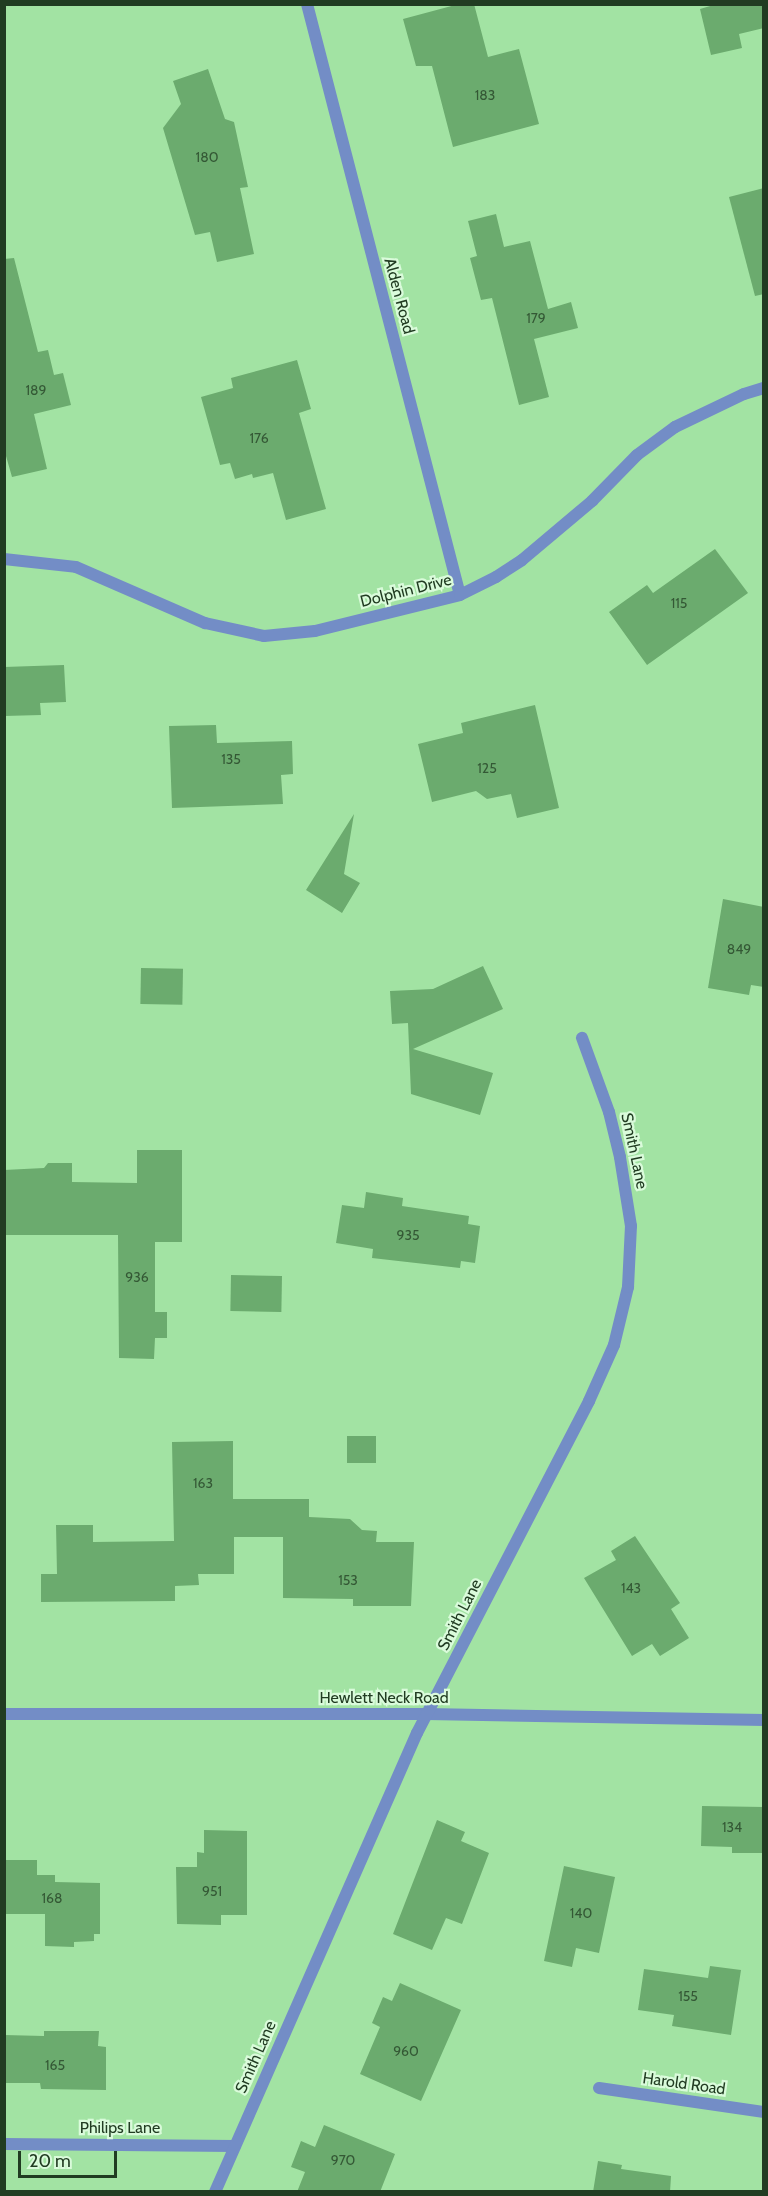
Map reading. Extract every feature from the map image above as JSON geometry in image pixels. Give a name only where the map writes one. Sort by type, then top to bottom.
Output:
[{"type":"street","name":"Alden Road","points":[[307,4],[460,595]]},
{"type":"street","name":"Dolphin Drive","points":[[4,559],[76,567],[205,623],[264,636],[315,631],[460,595],[496,577],[522,560],[592,501],[638,455],[675,427],[744,394],[764,388]]},
{"type":"street","name":"Smith Lane","points":[[215,2192],[427,1714],[589,1401],[614,1346],[628,1287],[631,1226],[620,1157],[609,1112],[582,1038]]},
{"type":"street","name":"Hewlett Neck Road","points":[[4,1714],[427,1714],[764,1720]]},
{"type":"street","name":"Harold Road","points":[[599,2088],[764,2112]]},
{"type":"street","name":"Philips Lane","points":[[4,2144],[235,2146]]},
{"type":"building","points":[[459,4],[474,4],[488,57],[519,49],[539,124],[453,147],[432,66],[416,66],[403,19]]},
{"type":"building","points":[[717,4],[764,4],[764,28],[739,34],[742,48],[711,55],[700,9]]},
{"type":"building","points":[[208,69],[225,119],[234,122],[248,187],[240,188],[254,254],[217,262],[210,232],[195,235],[163,128],[181,104],[173,81]]},
{"type":"building","points":[[764,188],[764,294],[755,296],[729,197]]},
{"type":"building","points":[[496,214],[504,247],[530,241],[548,309],[571,302],[578,328],[534,339],[549,397],[519,405],[492,298],[481,300],[470,258],[477,256],[468,221]]},
{"type":"building","points":[[14,258],[38,352],[48,350],[54,375],[63,373],[71,405],[34,414],[47,469],[12,477],[4,449],[4,259]]},
{"type":"building","points":[[297,360],[311,409],[299,413],[326,509],[286,520],[273,473],[253,478],[252,474],[235,479],[230,463],[220,465],[201,397],[233,388],[231,378]]},
{"type":"building","points":[[715,549],[748,593],[647,665],[609,612],[647,585],[653,593]]},
{"type":"building","points":[[64,665],[66,702],[40,703],[41,715],[4,716],[4,667]]},
{"type":"building","points":[[535,705],[559,808],[517,818],[511,794],[487,799],[476,791],[432,802],[418,744],[463,733],[461,723]]},
{"type":"building","points":[[216,725],[217,743],[292,741],[293,774],[281,775],[283,804],[172,808],[169,726]]},
{"type":"building","points":[[354,814],[344,874],[360,883],[342,913],[306,890]]},
{"type":"building","points":[[723,899],[764,907],[764,987],[751,985],[749,995],[708,988]]},
{"type":"building","points":[[483,966],[503,1009],[413,1049],[493,1073],[480,1115],[411,1094],[408,1023],[392,1024],[390,991],[433,989]]},
{"type":"building","points":[[141,968],[183,969],[182,1005],[140,1004]]},
{"type":"building","points":[[137,1150],[182,1150],[182,1242],[155,1242],[155,1312],[167,1312],[167,1338],[155,1338],[154,1359],[119,1358],[118,1235],[4,1235],[4,1170],[44,1168],[48,1163],[72,1163],[72,1182],[137,1183]]},
{"type":"building","points":[[366,1192],[403,1198],[402,1206],[469,1216],[468,1224],[480,1226],[475,1263],[461,1261],[460,1268],[372,1258],[373,1249],[336,1243],[342,1205],[364,1208]]},
{"type":"building","points":[[231,1275],[282,1276],[281,1312],[230,1311]]},
{"type":"building","points":[[347,1436],[376,1436],[376,1463],[347,1463]]},
{"type":"building","points":[[233,1441],[233,1499],[309,1499],[309,1517],[350,1519],[362,1530],[377,1531],[376,1542],[414,1542],[411,1606],[353,1606],[353,1599],[283,1598],[283,1537],[234,1537],[234,1574],[198,1574],[199,1585],[175,1586],[175,1601],[41,1602],[41,1574],[57,1574],[56,1525],[93,1525],[93,1542],[174,1541],[172,1442]]},
{"type":"building","points":[[635,1536],[680,1603],[671,1609],[689,1638],[660,1656],[652,1644],[632,1656],[584,1578],[616,1560],[611,1551]]},
{"type":"building","points":[[702,1806],[764,1807],[764,1853],[732,1853],[732,1847],[701,1846]]},
{"type":"building","points":[[437,1820],[465,1832],[461,1841],[489,1853],[462,1924],[446,1918],[432,1950],[393,1934]]},
{"type":"building","points":[[204,1830],[247,1831],[247,1915],[221,1915],[221,1925],[177,1924],[176,1867],[197,1867],[197,1852],[204,1853]]},
{"type":"building","points":[[4,1860],[37,1860],[37,1875],[55,1875],[55,1882],[100,1883],[100,1934],[94,1934],[94,1941],[74,1942],[74,1947],[45,1946],[45,1914],[4,1914]]},
{"type":"building","points":[[564,1866],[615,1877],[599,1953],[576,1948],[572,1967],[544,1961]]},
{"type":"building","points":[[710,1966],[741,1970],[731,2035],[672,2026],[674,2015],[638,2010],[644,1969],[708,1978]]},
{"type":"building","points":[[400,1983],[461,2010],[421,2101],[360,2074],[380,2027],[372,2023],[383,1997],[392,2001]]},
{"type":"building","points":[[44,2031],[99,2031],[98,2046],[106,2047],[106,2090],[41,2089],[40,2083],[4,2083],[4,2035],[44,2036]]},
{"type":"building","points":[[324,2125],[395,2154],[380,2192],[297,2192],[305,2172],[291,2167],[301,2141],[315,2147]]},
{"type":"building","points":[[598,2161],[622,2165],[621,2169],[671,2176],[670,2192],[593,2192]]}]
